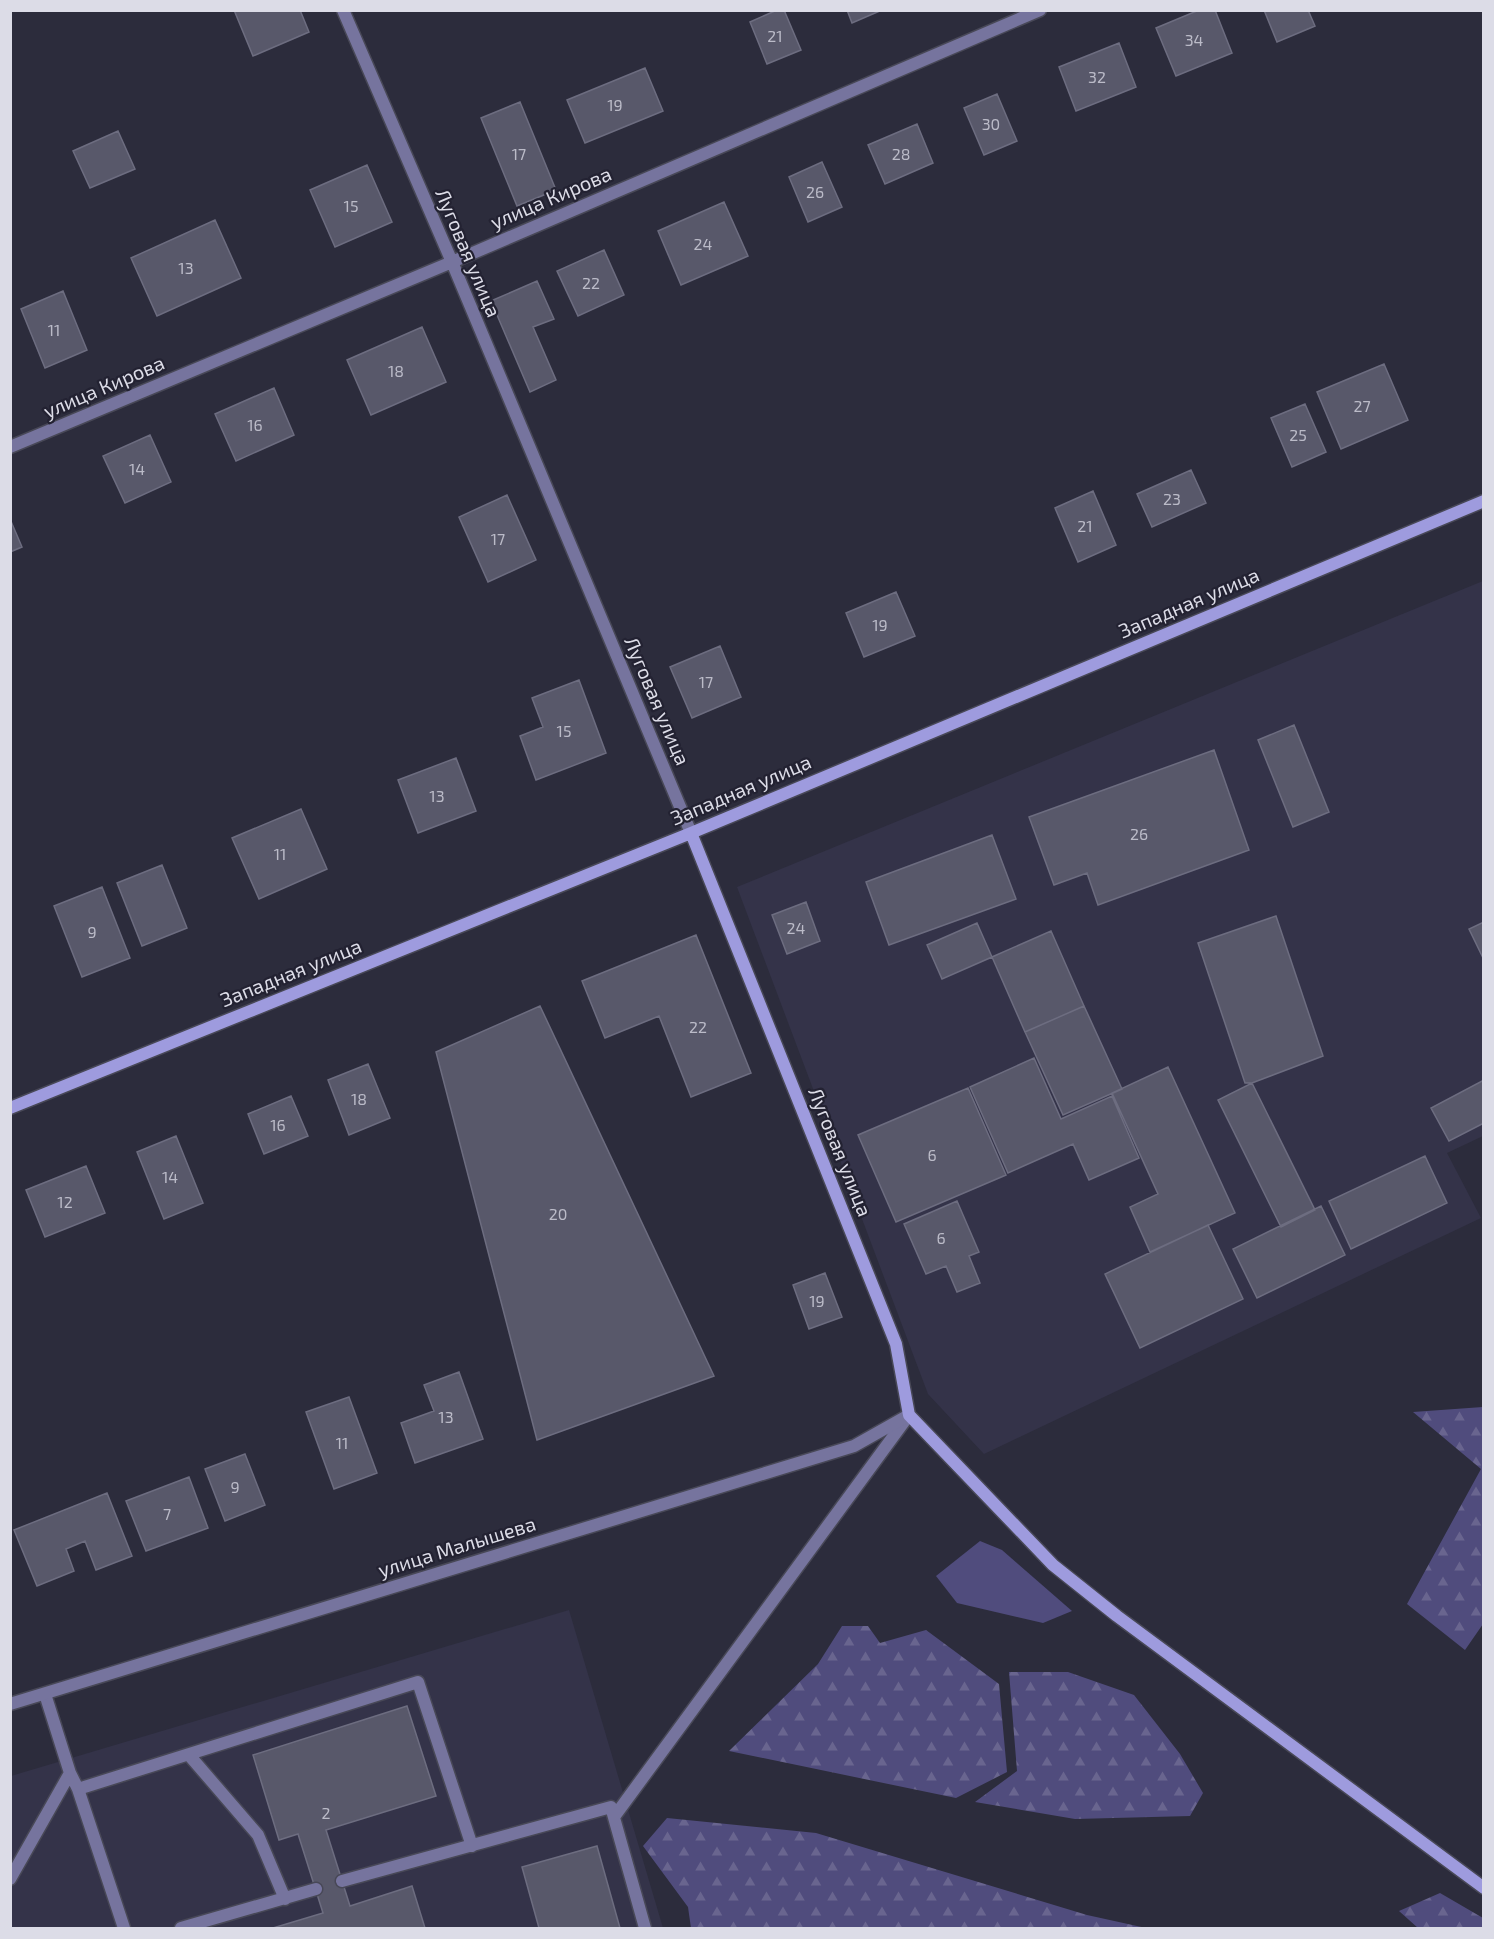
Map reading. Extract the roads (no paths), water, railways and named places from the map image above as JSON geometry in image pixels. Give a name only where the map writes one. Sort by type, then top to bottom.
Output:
[{"type":"street","name":"Луговая улица","points":[[343,10],[452,262],[692,833],[896,1344],[909,1415]]},
{"type":"street","name":"улица Кирова","points":[[10,447],[452,262],[1040,10]]},
{"type":"street","name":"Западная улица","points":[[10,1108],[692,833],[1484,501]]},
{"type":"street","name":"улица Малышева","points":[[10,1704],[855,1446],[909,1415]]},
{"type":"street","points":[[614,1817],[909,1415],[1053,1565],[1116,1616],[1484,1888]]},
{"type":"street","points":[[78,1789],[418,1682],[472,1846]]},
{"type":"street","points":[[45,1694],[124,1929]]},
{"type":"street","points":[[189,1755],[258,1835],[285,1899]]},
{"type":"street","points":[[10,1879],[70,1773]]},
{"type":"street","points":[[342,1881],[611,1807],[645,1929]]},
{"type":"street","points":[[181,1929],[316,1889]]}]
